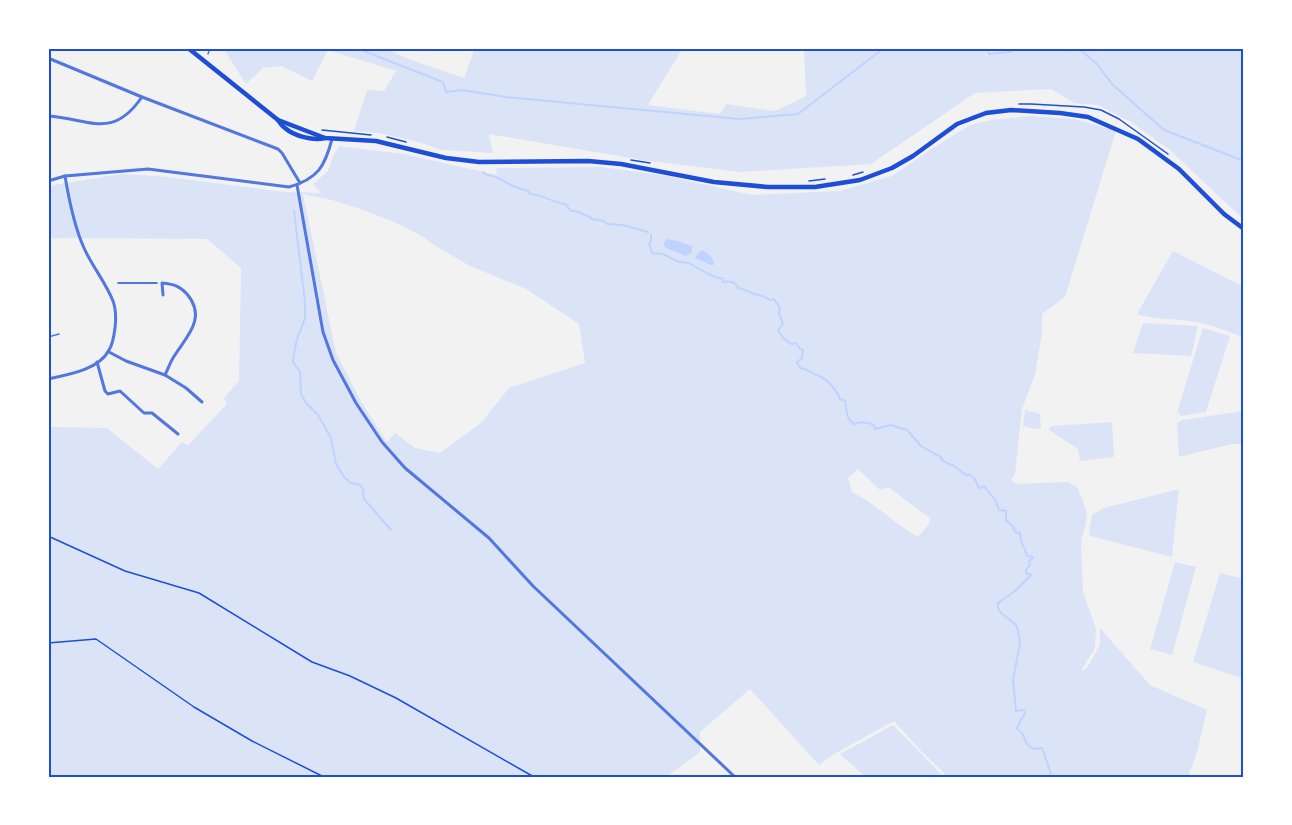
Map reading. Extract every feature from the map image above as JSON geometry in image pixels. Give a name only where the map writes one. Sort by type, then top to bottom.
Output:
[{"type":"main road","points":[[188,48],[278,120],[286,129],[317,140],[325,138],[376,141],[446,158],[479,162],[588,161],[621,164],[714,182],[768,187],[815,187],[860,180],[892,168],[913,156],[957,124],[986,113],[1011,110],[1088,117],[1138,139],[1179,170],[1224,214],[1244,229]]},
{"type":"street","points":[[48,58],[278,149],[282,153],[298,184],[322,332],[333,360],[356,403],[382,442],[405,468],[489,538],[532,586],[735,777]]},
{"type":"street","points":[[48,116],[106,124],[116,122],[130,112],[142,97]]},
{"type":"street","points":[[48,181],[65,176],[148,170],[289,187],[311,178],[321,169],[326,161],[332,139]]},
{"type":"street","points":[[48,379],[76,373],[90,367],[109,352],[116,321],[113,301],[83,247],[65,176]]},
{"type":"street","points":[[163,295],[162,283],[179,286],[191,298],[196,317],[192,331],[173,357],[165,375]]},
{"type":"street","points":[[109,352],[165,375],[186,388],[202,402]]},
{"type":"street","points":[[97,362],[105,391],[108,394],[120,391],[144,413],[152,413],[178,434]]},
{"type":"lane","points":[[208,54],[210,48]]},
{"type":"lane","points":[[48,337],[58,334]]},
{"type":"path","points":[[1014,105],[1084,107],[1101,110],[1119,119],[1174,158]]},
{"type":"path","points":[[319,130],[326,131]]},
{"type":"path","points":[[623,159],[653,164]]},
{"type":"path","points":[[854,175],[862,173]]},
{"type":"path","points":[[809,181],[827,179]]},
{"type":"path","points":[[118,283],[162,283]]},
{"type":"path","points":[[48,536],[125,571],[199,593],[312,662],[350,676],[396,698],[534,777]]},
{"type":"path","points":[[48,643],[96,639],[194,707],[252,741],[324,777]]},
{"type":"path","points":[[48,774],[53,777]]},
{"type":"shaded area","points":[[223,48],[386,48],[403,57],[464,78],[475,48],[683,48],[648,105],[720,114],[726,104],[775,111],[806,96],[804,48],[1244,48],[1244,220],[1171,151],[1131,122],[1098,105],[1074,103],[1051,89],[975,93],[871,164],[740,172],[642,160],[489,134],[493,153],[442,150],[379,133],[354,131],[367,90],[384,91],[396,71],[328,50],[312,81],[281,66],[263,68],[246,84]]},
{"type":"shaded area","points":[[1029,116],[1075,119],[1116,131],[1065,297],[1042,314],[1042,333],[1035,375],[1022,409],[1015,474],[1011,480],[1016,484],[1068,482],[1078,488],[1087,512],[1081,540],[1083,591],[1096,629],[1095,648],[1081,671],[1087,668],[1100,645],[1100,628],[1150,685],[1207,710],[1197,752],[1188,777],[948,777],[894,721],[819,765],[750,689],[700,732],[700,752],[666,777],[48,777],[48,427],[107,428],[158,469],[182,442],[188,445],[227,404],[224,398],[239,381],[241,268],[207,239],[48,238],[48,186],[121,174],[160,176],[285,192],[321,193],[313,184],[328,171],[339,146],[404,154],[497,175],[496,168],[601,167],[662,175],[752,195],[840,191],[892,176],[970,125]],"holes":[[[303,194],[332,200],[397,223],[470,266],[526,289],[579,324],[585,363],[509,388],[482,422],[440,453],[415,448],[395,433],[387,442],[362,403],[336,353]],[[858,469],[880,490],[888,487],[930,518],[929,524],[918,537],[852,492],[848,478]]]},
{"type":"shaded area","points":[[1173,251],[1242,286],[1244,282],[1244,338],[1204,324],[1137,314]]},
{"type":"shaded area","points":[[1143,323],[1198,326],[1191,356],[1133,353]]},
{"type":"shaded area","points":[[1203,328],[1230,336],[1206,412],[1181,416],[1177,412]]},
{"type":"shaded area","points":[[1025,410],[1040,414],[1041,428],[1023,426]]},
{"type":"shaded area","points":[[1244,411],[1244,444],[1232,444],[1179,457],[1177,423],[1182,420]]},
{"type":"shaded area","points":[[1112,422],[1114,457],[1080,461],[1078,449],[1049,430],[1051,426]]},
{"type":"shaded area","points":[[1179,489],[1172,557],[1090,536],[1092,515],[1104,508]]},
{"type":"shaded area","points":[[1175,562],[1196,567],[1172,655],[1150,649]]},
{"type":"shaded area","points":[[1220,573],[1244,579],[1244,679],[1193,662]]},
{"type":"shaded area","points":[[893,725],[944,777],[866,777],[840,754]]},
{"type":"water","points":[[667,239],[692,246],[692,252],[686,256],[666,248],[663,244]]},
{"type":"water","points":[[702,250],[712,258],[714,265],[695,258]]},
{"type":"waterway","points":[[356,48],[443,82],[446,92],[462,90],[506,97],[739,119],[798,114],[884,48]]},
{"type":"waterway","points":[[987,48],[989,54],[1011,52],[1016,48]]},
{"type":"waterway","points":[[1062,48],[1066,51],[1074,48]]},
{"type":"waterway","points":[[1078,48],[1096,63],[1112,84],[1164,130],[1244,161]]},
{"type":"waterway","points":[[483,172],[528,191],[530,194],[565,204],[571,211],[579,212],[592,219],[648,232]]},
{"type":"waterway","points":[[294,211],[305,302],[305,318],[297,339],[293,362],[300,372],[301,394],[318,415],[331,438],[336,464],[344,477],[351,483],[360,485],[364,499],[391,530]]},
{"type":"waterway","points":[[651,235],[649,243],[652,253],[663,254],[679,262],[689,263],[708,274],[722,278],[723,282],[732,282],[738,288],[770,300],[774,299],[780,308],[779,313],[783,324],[778,330],[783,338],[791,344],[796,343],[803,350],[802,358],[797,362],[800,368],[822,378],[832,386],[840,399],[845,401],[851,422],[854,424],[869,423],[874,425],[875,429],[891,425],[907,430],[921,446],[940,456],[943,461],[966,475],[969,474],[979,488],[984,486],[996,501],[999,510],[1006,511],[1006,521],[1013,526],[1015,532],[1020,533],[1027,556],[1033,557],[1026,570],[1026,573],[1031,575],[1015,591],[998,603],[1001,613],[1016,625],[1020,643],[1013,680],[1016,711],[1024,710],[1025,714],[1016,728],[1033,749],[1042,748],[1052,777]]}]
